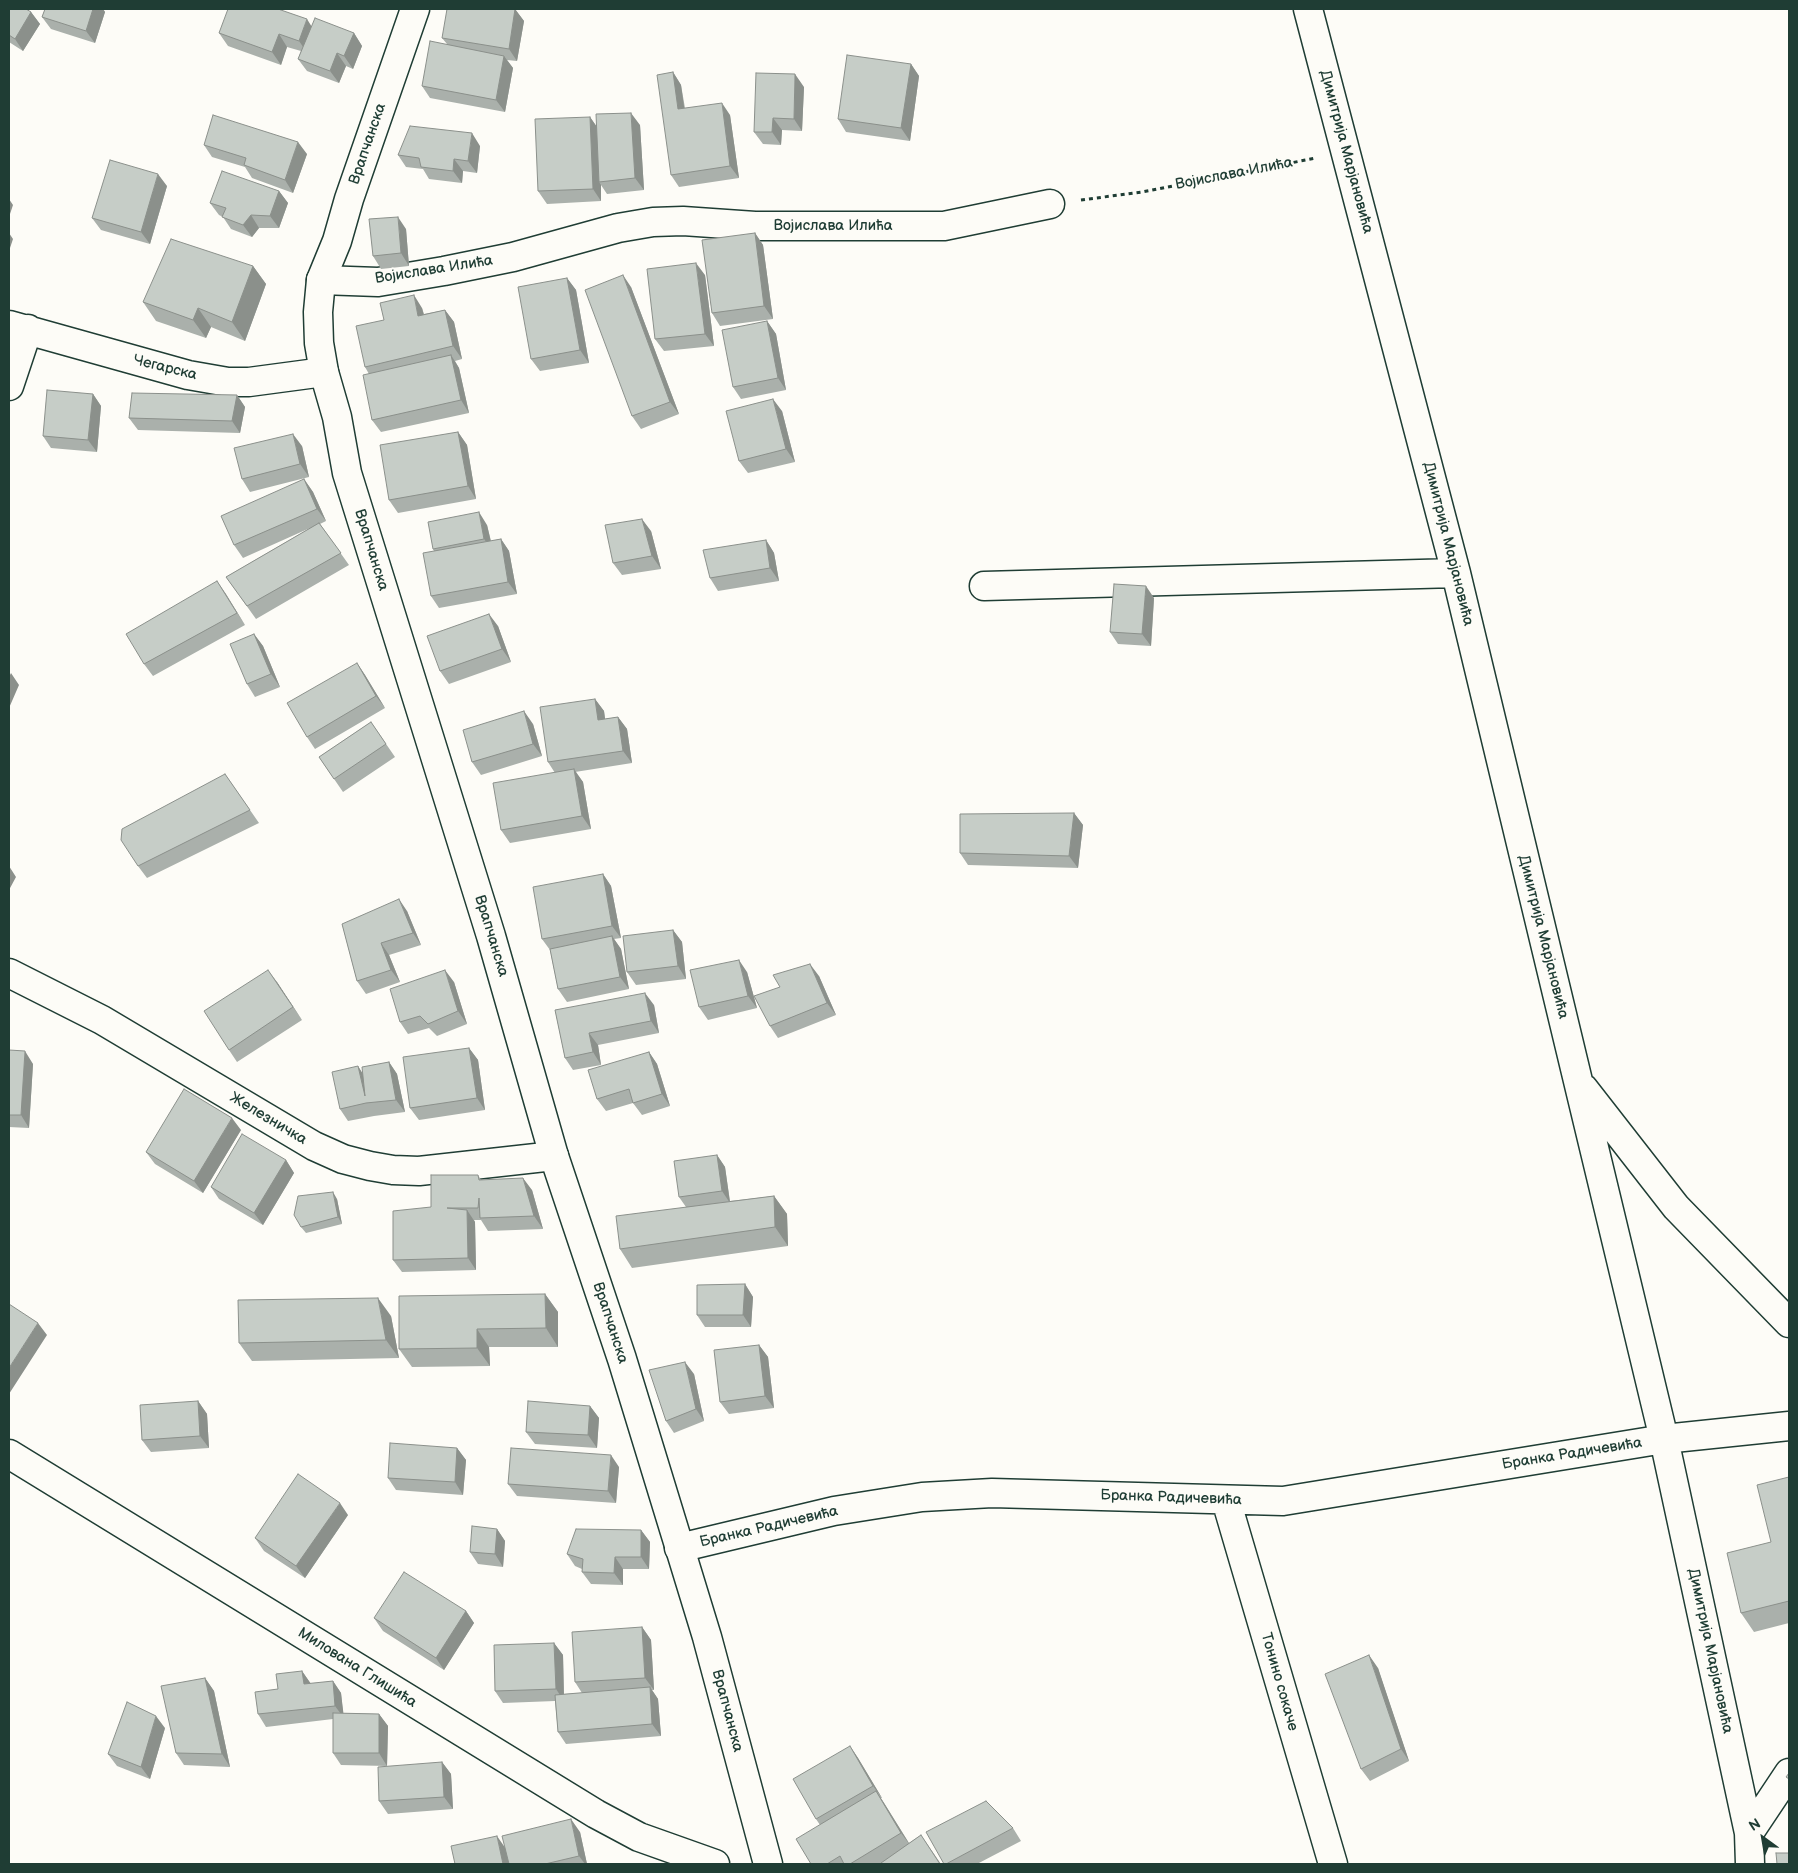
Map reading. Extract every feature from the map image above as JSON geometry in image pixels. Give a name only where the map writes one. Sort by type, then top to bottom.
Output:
[{"type":"street","name":"Врапчанска","points":[[415,9],[349,199],[337,241],[321,280],[318,312],[319,343],[324,372],[337,417],[347,473],[492,936],[554,1156],[622,1359],[706,1637],[768,1864]]},
{"type":"street","name":"Димитрија Марјановића","points":[[1308,9],[1456,573],[1664,1439],[1749,1833],[1750,1864]]},
{"type":"street","name":"Војислава Илића","points":[[321,280],[378,282],[444,271],[513,257],[610,230],[653,222],[683,221],[755,226],[944,226],[1050,204]]},
{"type":"street","points":[[9,386],[18,327]]},
{"type":"street","name":"Чегарска","points":[[18,327],[178,372],[228,382],[249,382],[324,372]]},
{"type":"street","points":[[984,586],[1456,573]]},
{"type":"street","name":"Железничка","points":[[9,972],[102,1020],[314,1146],[343,1159],[378,1168],[420,1171],[554,1156]]},
{"type":"street","name":"Димитрија Марјановића","points":[[1578,1081],[1676,1208],[1789,1322]]},
{"type":"street","points":[[1664,1439],[1789,1426]]},
{"type":"street","name":"Бранка Радичевића","points":[[679,1548],[834,1511],[950,1495],[992,1493],[1283,1501],[1664,1439]]},
{"type":"street","name":"Милована Глишића","points":[[9,1454],[596,1814],[638,1837],[715,1864]]},
{"type":"street","name":"Тонино сокаче","points":[[1226,1500],[1333,1864]]},
{"type":"street","points":[[1749,1833],[1789,1773]]},
{"type":"path","name":"Војислава Илића","points":[[1050,204],[1142,192],[1346,152]]},
{"type":"building","points":[[9,9],[26,9],[31,12],[15,39],[9,35]]},
{"type":"building","points":[[45,9],[93,9],[86,31],[42,17]]},
{"type":"building","points":[[228,9],[278,9],[307,19],[299,41],[279,34],[272,52],[219,33]]},
{"type":"building","points":[[447,9],[515,9],[509,49],[442,38]]},
{"type":"building","points":[[315,18],[354,33],[344,56],[337,53],[330,71],[298,59]]},
{"type":"building","points":[[430,41],[504,56],[496,100],[422,86]]},
{"type":"building","points":[[847,55],[911,64],[901,128],[838,119]]},
{"type":"building","points":[[673,72],[678,109],[722,103],[730,166],[671,175],[657,75]]},
{"type":"building","points":[[756,73],[795,74],[794,119],[773,118],[772,132],[754,132]]},
{"type":"building","points":[[631,113],[635,178],[599,182],[596,114]]},
{"type":"building","points":[[213,115],[298,142],[285,180],[244,165],[246,158],[204,145]]},
{"type":"building","points":[[590,117],[593,189],[538,191],[535,119]]},
{"type":"building","points":[[410,126],[472,133],[468,161],[454,159],[453,171],[421,167],[419,158],[398,155]]},
{"type":"building","points":[[110,160],[158,174],[141,232],[92,218]]},
{"type":"building","points":[[222,171],[279,191],[270,216],[251,215],[243,225],[222,217],[226,208],[210,203]]},
{"type":"building","points":[[398,217],[401,253],[373,256],[369,219]]},
{"type":"building","points":[[755,233],[764,306],[712,313],[702,240]]},
{"type":"building","points":[[171,239],[253,266],[232,322],[198,308],[193,320],[143,302]]},
{"type":"building","points":[[696,263],[705,334],[655,339],[647,269]]},
{"type":"building","points":[[623,275],[670,402],[632,416],[585,290]]},
{"type":"building","points":[[567,278],[580,350],[531,359],[518,287]]},
{"type":"building","points":[[414,295],[418,316],[445,310],[453,346],[365,367],[356,326],[384,320],[380,303]]},
{"type":"building","points":[[767,321],[778,378],[733,387],[722,330]]},
{"type":"building","points":[[451,355],[461,400],[372,420],[363,375]]},
{"type":"building","points":[[47,390],[93,394],[88,440],[43,436]]},
{"type":"building","points":[[132,393],[237,395],[232,421],[129,418]]},
{"type":"building","points":[[773,399],[786,449],[739,461],[726,411]]},
{"type":"building","points":[[458,432],[468,486],[389,500],[380,445]]},
{"type":"building","points":[[293,434],[300,464],[242,479],[234,448]]},
{"type":"building","points":[[304,479],[317,509],[234,545],[221,516]]},
{"type":"building","points":[[479,512],[484,539],[433,549],[428,522]]},
{"type":"building","points":[[642,519],[652,556],[613,563],[605,525]]},
{"type":"building","points":[[319,523],[341,553],[247,606],[226,577]]},
{"type":"building","points":[[501,539],[508,582],[431,596],[423,553]]},
{"type":"building","points":[[766,540],[770,568],[710,578],[703,550]]},
{"type":"building","points":[[217,581],[237,613],[144,664],[126,634]]},
{"type":"building","points":[[1114,584],[1146,586],[1142,634],[1110,632]]},
{"type":"building","points":[[489,614],[502,649],[440,671],[427,636]]},
{"type":"building","points":[[254,634],[271,674],[247,684],[230,644]]},
{"type":"building","points":[[357,663],[376,696],[307,737],[287,703]]},
{"type":"building","points":[[595,699],[598,720],[618,717],[623,751],[548,762],[540,707]]},
{"type":"building","points":[[524,711],[533,744],[472,762],[463,730]]},
{"type":"building","points":[[371,722],[386,744],[334,779],[319,757]]},
{"type":"building","points":[[574,769],[582,816],[501,830],[493,783]]},
{"type":"building","points":[[225,774],[250,810],[138,866],[121,840],[122,829]]},
{"type":"building","points":[[1074,813],[1069,856],[960,853],[960,814]]},
{"type":"building","points":[[603,874],[612,926],[542,939],[533,887]]},
{"type":"building","points":[[399,899],[413,933],[381,943],[391,970],[357,981],[342,924]]},
{"type":"building","points":[[673,930],[678,966],[627,972],[623,936]]},
{"type":"building","points":[[612,936],[620,977],[558,989],[550,949]]},
{"type":"building","points":[[739,960],[748,996],[699,1007],[690,970]]},
{"type":"building","points":[[810,964],[827,1003],[770,1026],[754,996],[780,987],[773,975]]},
{"type":"building","points":[[268,970],[293,1007],[229,1050],[204,1011]]},
{"type":"building","points":[[445,970],[458,1011],[428,1024],[420,1016],[400,1022],[390,989]]},
{"type":"building","points":[[645,993],[651,1021],[589,1033],[593,1052],[565,1058],[555,1010]]},
{"type":"building","points":[[469,1048],[477,1098],[410,1108],[403,1057]]},
{"type":"building","points":[[9,1050],[25,1051],[21,1115],[9,1115]]},
{"type":"building","points":[[649,1052],[662,1094],[633,1103],[629,1089],[597,1099],[588,1070]]},
{"type":"building","points":[[389,1062],[396,1100],[366,1103],[340,1109],[332,1072],[358,1066],[365,1096],[362,1067]]},
{"type":"building","points":[[184,1089],[232,1118],[194,1181],[146,1152]]},
{"type":"building","points":[[242,1134],[286,1160],[254,1213],[211,1187]]},
{"type":"building","points":[[717,1155],[722,1191],[679,1197],[674,1161]]},
{"type":"building","points":[[431,1175],[478,1175],[479,1180],[523,1178],[534,1216],[480,1218],[479,1198],[478,1208],[447,1208],[467,1210],[468,1258],[393,1260],[393,1211],[431,1207]]},
{"type":"building","points":[[333,1192],[338,1217],[301,1227],[294,1215],[298,1196]]},
{"type":"building","points":[[774,1196],[775,1227],[620,1249],[616,1216]]},
{"type":"building","points":[[745,1284],[743,1315],[697,1315],[697,1285]]},
{"type":"building","points":[[545,1294],[546,1328],[477,1329],[477,1348],[399,1349],[399,1296]]},
{"type":"building","points":[[378,1298],[386,1340],[239,1343],[238,1300]]},
{"type":"building","points":[[9,1304],[38,1323],[9,1368]]},
{"type":"building","points":[[759,1345],[765,1396],[720,1402],[714,1350]]},
{"type":"building","points":[[685,1362],[696,1409],[666,1421],[649,1370]]},
{"type":"building","points":[[198,1401],[200,1436],[142,1440],[140,1405]]},
{"type":"building","points":[[528,1401],[590,1406],[588,1435],[526,1432]]},
{"type":"building","points":[[390,1443],[457,1448],[455,1482],[388,1478]]},
{"type":"building","points":[[511,1448],[611,1455],[608,1491],[508,1484]]},
{"type":"building","points":[[298,1474],[340,1503],[296,1566],[255,1538]]},
{"type":"building","points":[[1789,1477],[1789,1601],[1741,1613],[1727,1553],[1771,1542],[1757,1485]]},
{"type":"building","points":[[472,1526],[497,1529],[495,1554],[470,1552]]},
{"type":"building","points":[[576,1529],[641,1530],[641,1557],[615,1557],[614,1573],[582,1572],[583,1559],[567,1554]]},
{"type":"building","points":[[404,1572],[466,1611],[436,1658],[374,1618]]},
{"type":"building","points":[[642,1627],[645,1678],[575,1682],[572,1632]]},
{"type":"building","points":[[554,1643],[556,1689],[495,1691],[494,1645]]},
{"type":"building","points":[[1369,1655],[1401,1749],[1361,1769],[1325,1674]]},
{"type":"building","points":[[302,1671],[304,1684],[333,1681],[335,1706],[258,1714],[255,1692],[278,1689],[276,1674]]},
{"type":"building","points":[[205,1678],[222,1754],[176,1753],[161,1686]]},
{"type":"building","points":[[650,1687],[652,1724],[558,1732],[555,1695]]},
{"type":"building","points":[[127,1702],[156,1716],[141,1767],[108,1754]]},
{"type":"building","points":[[333,1713],[379,1714],[379,1753],[333,1753]]},
{"type":"building","points":[[850,1746],[873,1786],[816,1819],[793,1779]]},
{"type":"building","points":[[442,1762],[444,1797],[379,1801],[378,1767]]},
{"type":"building","points":[[876,1791],[901,1833],[850,1864],[844,1864],[840,1856],[827,1864],[811,1864],[796,1839]]},
{"type":"building","points":[[986,1801],[1013,1828],[944,1864],[926,1832]]},
{"type":"building","points":[[571,1819],[579,1856],[545,1864],[509,1864],[502,1836]]},
{"type":"building","points":[[921,1835],[940,1864],[881,1863]]},
{"type":"building","points":[[497,1836],[503,1864],[455,1864],[451,1846]]},
{"type":"building","points":[[1776,1853],[1789,1853],[1789,1864],[1777,1864]]}]
